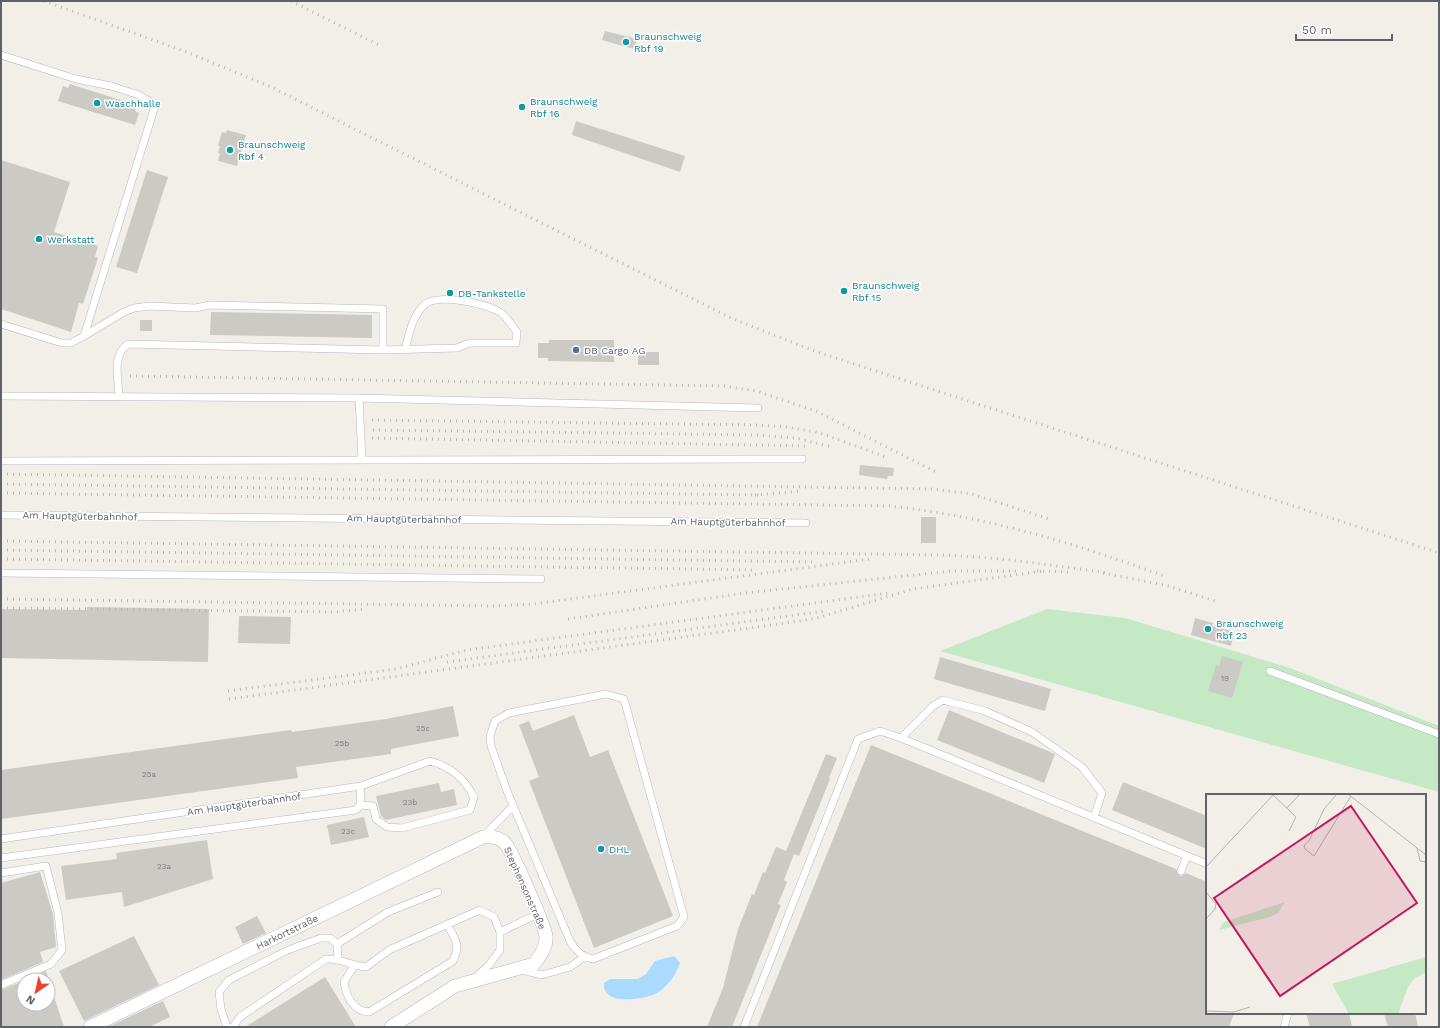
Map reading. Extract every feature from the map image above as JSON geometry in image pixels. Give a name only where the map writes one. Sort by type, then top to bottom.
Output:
[{"type":"street","name":"Stephensonstraße","points":[[391,1027],[455,986],[534,964],[542,953],[546,944],[544,932],[538,914],[513,856],[506,844],[497,838],[483,837]]},
{"type":"street","name":"Harkortstraße","points":[[90,1027],[483,837]]},
{"type":"lane","points":[[1,55],[76,79],[111,86],[139,95],[148,99],[154,106],[154,115],[84,336]]},
{"type":"lane","points":[[119,396],[117,363],[121,349],[128,344],[406,350],[457,348],[469,343],[516,343],[517,332],[500,313],[476,304],[442,298],[425,304],[416,316],[410,331],[406,350]]},
{"type":"lane","points":[[1,324],[62,343],[71,343],[124,312],[141,307],[189,308],[210,306],[383,309],[383,350]]},
{"type":"lane","points":[[1,396],[359,398],[758,408]]},
{"type":"lane","points":[[359,398],[362,460]]},
{"type":"lane","points":[[1,462],[802,459]]},
{"type":"lane","name":"Am Hauptgüterbahnhof","points":[[1,515],[806,523]]},
{"type":"lane","points":[[1,574],[541,579]]},
{"type":"lane","points":[[1270,671],[1439,734]]},
{"type":"lane","points":[[606,694],[624,699],[684,917],[677,926],[593,959],[584,957],[576,951],[570,941],[513,806],[491,746],[490,736],[495,721],[500,716],[522,709],[606,694]]},
{"type":"lane","points":[[901,738],[933,706],[943,700],[985,711],[1032,732],[1082,767],[1102,793],[1094,817]]},
{"type":"lane","points":[[744,1027],[858,739],[880,731],[901,738],[1206,864]]},
{"type":"lane","name":"Am Hauptgüterbahnhof","points":[[1,840],[361,786],[430,761],[442,764],[455,772],[467,783],[474,797],[470,810],[402,828],[387,827],[376,819],[373,806],[360,805]]},
{"type":"lane","points":[[1,858],[356,810],[360,805],[361,786]]},
{"type":"lane","points":[[483,837],[513,806]]},
{"type":"lane","points":[[1181,871],[1187,856]]},
{"type":"lane","points":[[1,873],[46,866],[58,913],[62,950],[51,964],[1,986]]},
{"type":"lane","points":[[337,944],[388,912],[438,892]]},
{"type":"lane","points":[[233,1027],[240,1017],[326,959],[338,958],[354,966],[366,967],[389,950],[480,910],[494,917],[500,932],[500,950],[489,965],[474,980]]},
{"type":"lane","points":[[500,932],[538,914]]},
{"type":"lane","points":[[354,966],[344,982],[346,993],[354,1006],[361,1011],[369,1012],[453,961],[457,952],[457,944],[447,924]]},
{"type":"lane","points":[[227,1027],[221,1009],[219,992],[229,980],[288,950],[321,938],[330,938],[337,944],[338,958]]},
{"type":"lane","points":[[519,969],[542,975],[570,967],[584,957]]},
{"type":"lane","points":[[1284,1027],[1288,1014]]},
{"type":"green space","points":[[1047,609],[1125,618],[1290,668],[1439,726],[1439,792],[940,651]]},
{"type":"water","points":[[674,956],[680,963],[678,968],[674,976],[657,993],[645,997],[622,999],[610,996],[605,991],[604,983],[610,979],[638,979],[646,974],[655,961]]},
{"type":"building","points":[[605,31],[637,39],[634,49],[602,40]]},
{"type":"building","name":"Waschhalle","points":[[70,84],[136,105],[135,111],[139,113],[135,125],[58,101],[63,86],[68,88]]},
{"type":"building","points":[[576,121],[685,156],[680,172],[572,135]]},
{"type":"building","name":"Braunschweig Rbf 4","points":[[227,130],[246,135],[237,166],[218,161],[220,146],[218,146],[222,132],[226,133]]},
{"type":"building","name":"Werkstatt","points":[[1,160],[70,182],[54,232],[98,246],[95,257],[98,258],[83,304],[79,303],[71,332],[1,309]]},
{"type":"building","points":[[147,170],[168,177],[137,273],[116,267]]},
{"type":"building","points":[[211,312],[372,315],[372,338],[210,335]]},
{"type":"building","points":[[140,320],[152,320],[152,331],[140,331]]},
{"type":"building","name":"DB Cargo AG","points":[[549,340],[614,340],[614,362],[548,361],[548,358],[538,358],[538,343],[549,343]]},
{"type":"building","points":[[638,352],[659,352],[659,365],[638,365]]},
{"type":"building","points":[[860,465],[894,468],[893,476],[888,476],[887,479],[859,475]]},
{"type":"building","points":[[921,517],[936,517],[936,543],[921,543]]},
{"type":"building","points":[[87,607],[209,609],[208,662],[1,658],[1,609],[87,610]]},
{"type":"building","points":[[239,616],[291,617],[290,644],[238,643]]},
{"type":"building","name":"Braunschweig Rbf 23","points":[[1195,618],[1213,623],[1212,626],[1234,632],[1231,646],[1191,635]]},
{"type":"building","points":[[1222,656],[1243,662],[1232,698],[1208,691],[1216,665],[1219,666]]},
{"type":"building","points":[[940,657],[1051,689],[1045,711],[934,679]]},
{"type":"building","points":[[453,706],[459,736],[391,749],[391,754],[296,767],[298,778],[1,819],[1,770],[291,730],[292,732],[386,719]]},
{"type":"building","points":[[949,710],[1055,754],[1044,783],[937,740]]},
{"type":"building","name":"DHL","points":[[574,715],[590,757],[608,750],[673,916],[594,948],[529,781],[539,777],[519,725],[529,721],[533,731]]},
{"type":"building","points":[[871,745],[1176,869],[1179,875],[1182,876],[1186,873],[1206,882],[1206,1014],[1234,1014],[1229,1027],[757,1027]]},
{"type":"building","points":[[826,754],[837,758],[829,778],[830,779],[799,856],[794,854],[784,880],[787,882],[778,904],[781,905],[732,1027],[707,1027],[723,988],[738,929],[752,894],[754,895],[763,872],[765,873],[776,847],[786,851]]},
{"type":"building","points":[[1123,782],[1206,816],[1206,849],[1112,810]]},
{"type":"building","points":[[439,783],[441,792],[454,789],[457,805],[386,820],[381,816],[376,796]]},
{"type":"building","points":[[364,817],[369,837],[331,845],[327,825]]},
{"type":"building","points":[[207,840],[213,879],[124,907],[122,892],[66,900],[61,866],[117,859],[116,853]]},
{"type":"building","points":[[40,872],[53,914],[56,947],[40,952],[43,962],[20,972],[16,972],[16,974],[1,980],[1,883]]},
{"type":"building","points":[[257,916],[266,933],[243,944],[235,927]]},
{"type":"building","points":[[134,936],[159,985],[84,1021],[59,971]]},
{"type":"building","points":[[325,977],[356,1027],[245,1027]]},
{"type":"building","points":[[16,984],[16,1012],[56,1012],[56,1002],[64,1027],[1,1027],[1,990]]},
{"type":"building","points":[[163,1001],[170,1017],[149,1027],[108,1027]]},
{"type":"building","points":[[1306,1014],[1349,1014],[1352,1027],[1310,1027]]},
{"type":"building","points":[[1384,1014],[1415,1014],[1418,1027],[1388,1027]]},
{"type":"railway","points":[[44,1],[184,51],[269,86],[731,318],[817,352],[1439,553]]},
{"type":"railway","points":[[291,1],[379,45]]},
{"type":"railway","points":[[130,376],[723,386],[756,391],[816,411],[936,472]]},
{"type":"railway","points":[[372,420],[756,425],[787,427],[820,433],[886,457]]},
{"type":"railway","points":[[373,430],[758,435],[795,438],[832,447]]},
{"type":"railway","points":[[372,438],[808,446]]},
{"type":"railway","points":[[1,474],[932,489],[972,494],[1052,520]]},
{"type":"railway","points":[[1,484],[759,495]]},
{"type":"railway","points":[[755,495],[801,491]]},
{"type":"railway","points":[[1,493],[889,506],[960,517],[1029,532],[1164,576]]},
{"type":"railway","points":[[1,541],[940,555],[1003,559],[1108,573]]},
{"type":"railway","points":[[1,550],[814,562]]},
{"type":"railway","points":[[1,559],[757,570]]},
{"type":"railway","points":[[1,599],[494,606],[533,604],[870,559]]},
{"type":"railway","points":[[568,619],[745,593],[952,571],[1018,571]]},
{"type":"railway","points":[[1037,571],[1071,572]]},
{"type":"railway","points":[[229,699],[786,623],[817,618],[913,589],[1043,571]]},
{"type":"railway","points":[[1103,573],[1168,586],[1218,602]]},
{"type":"railway","points":[[228,691],[396,669],[467,650],[889,593]]},
{"type":"railway","points":[[1,608],[333,612],[366,609]]},
{"type":"railway","points":[[447,662],[825,611]]},
{"type":"place","name":"Braunschweig Rbf 19","points":[[626,42]]},
{"type":"place","name":"Waschhalle","points":[[97,103]]},
{"type":"place","name":"Braunschweig Rbf 16","points":[[522,107]]},
{"type":"place","name":"Braunschweig Rbf 4","points":[[230,150]]},
{"type":"place","name":"Werkstatt","points":[[39,239]]},
{"type":"place","name":"Braunschweig Rbf 15","points":[[844,291]]},
{"type":"place","name":"DB-Tankstelle","points":[[450,293]]},
{"type":"place","name":"DB Cargo AG","points":[[576,350]]},
{"type":"place","name":"Braunschweig Rbf 23","points":[[1208,629]]},
{"type":"place","name":"DHL","points":[[601,849]]}]
